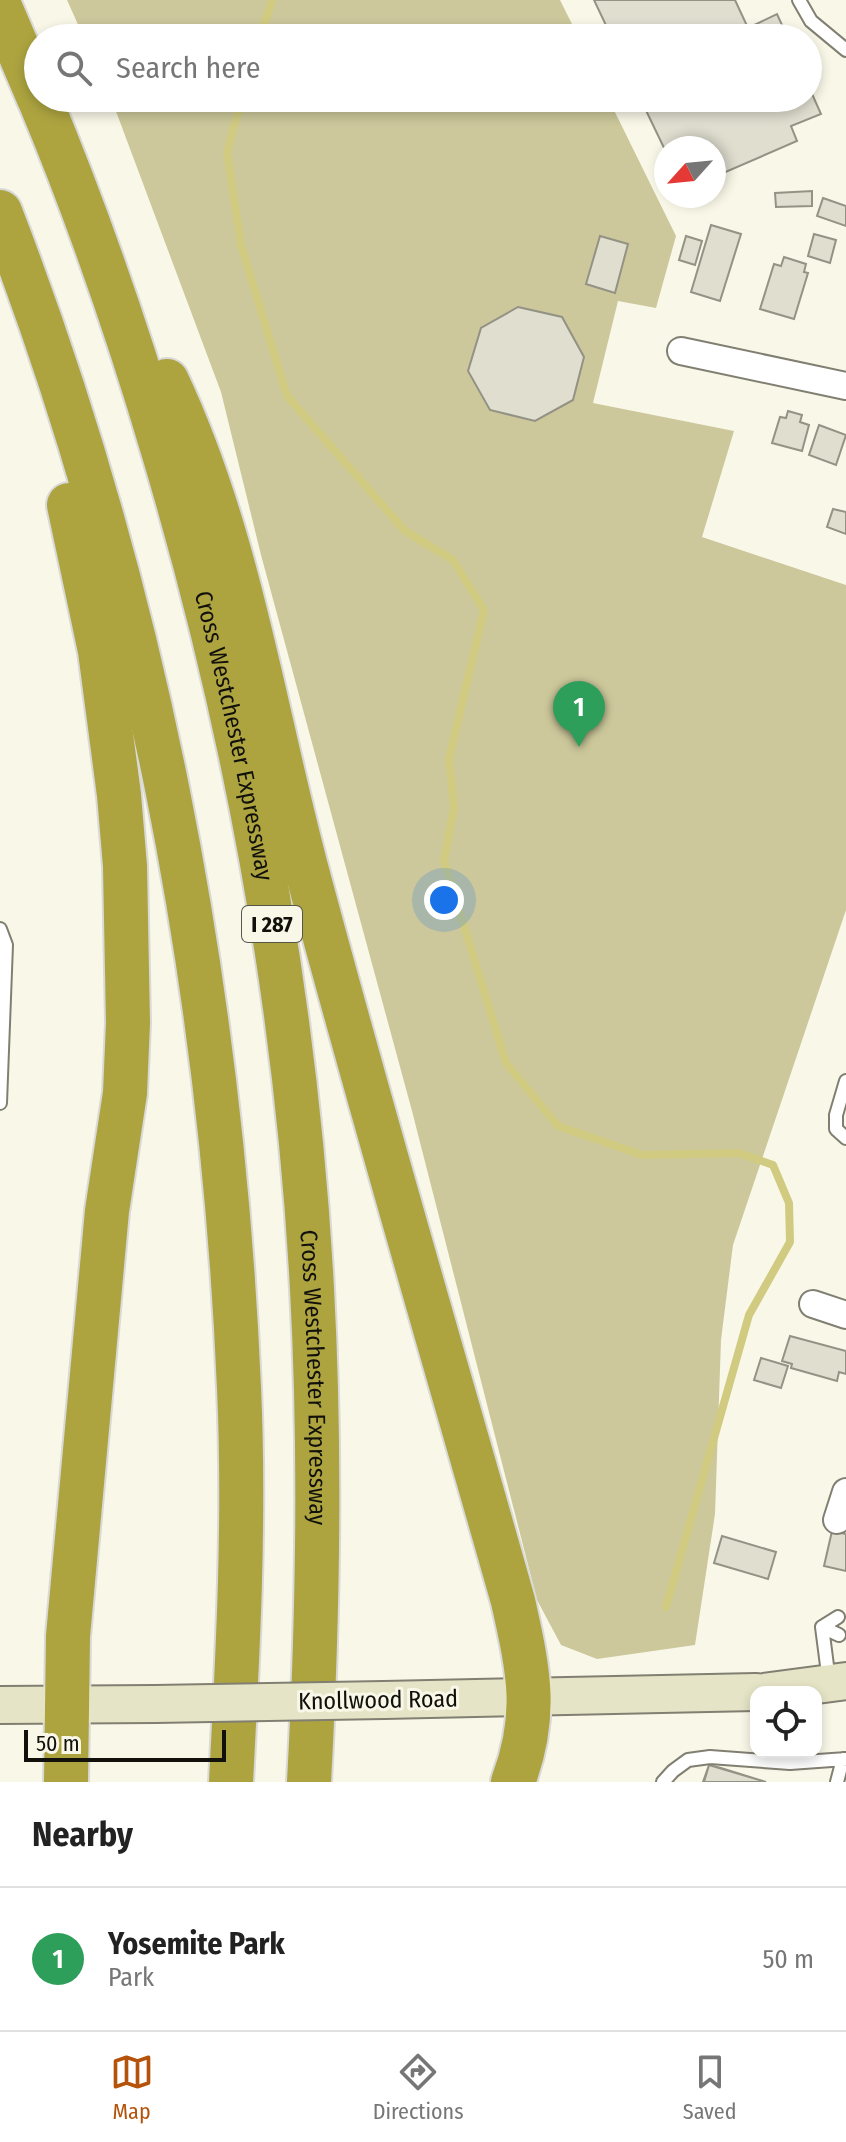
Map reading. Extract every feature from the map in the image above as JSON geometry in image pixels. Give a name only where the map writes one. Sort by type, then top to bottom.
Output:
[{"type":"highway","name":"Cross Westchester Expressway","points":[[0,7],[24,64]]},
{"type":"highway","name":"Cross Westchester Expressway","points":[[44,112],[83,210],[147,396],[201,585],[246,782],[281,979],[303,1176],[317,1388],[318,1592],[309,1782]]},
{"type":"highway","points":[[83,210],[172,391],[222,522],[306,869],[513,1601],[530,1698],[527,1739],[513,1782]]},
{"type":"highway","points":[[5,225],[100,651],[118,781],[125,866],[128,992],[125,1093],[107,1211],[68,1636],[66,1782]]},
{"type":"highway","points":[[5,225],[72,419],[125,604],[169,797],[203,990],[225,1183],[239,1391],[240,1576],[231,1782]]},
{"type":"main road","points":[[808,1686],[838,1682]]},
{"type":"main road","name":"Knollwood Road","points":[[0,1705],[750,1692]]},
{"type":"street","points":[[681,351],[846,386]]},
{"type":"street","points":[[813,1304],[846,1315]]},
{"type":"street","points":[[837,1520],[846,1492]]},
{"type":"lane","points":[[799,0],[815,24]]},
{"type":"lane","points":[[822,30],[846,50]]},
{"type":"lane","points":[[0,929],[6,945],[0,1103]]},
{"type":"lane","points":[[846,1081],[836,1115],[836,1129],[846,1138]]},
{"type":"lane","points":[[822,1627],[838,1617]]},
{"type":"lane","points":[[822,1627],[839,1635]]},
{"type":"lane","points":[[822,1627],[838,1682]]},
{"type":"lane","points":[[663,1782],[688,1760],[710,1757],[790,1763],[844,1759],[837,1782]]},
{"type":"shaded area","points":[[67,0],[560,0],[572,24],[78,24]]},
{"type":"shaded area","points":[[116,112],[615,112],[654,191],[654,208],[662,208],[676,236],[656,308],[618,301],[593,403],[734,431],[702,537],[846,585],[846,910],[733,1245],[721,1340],[715,1514],[695,1645],[597,1659],[561,1645],[537,1600],[412,1111],[261,555],[221,392]]},
{"type":"building","points":[[594,0],[735,0],[746,24],[605,24]]},
{"type":"building","points":[[777,14],[782,24],[756,24]]},
{"type":"building","points":[[647,112],[820,112],[791,126],[797,141],[726,172],[726,136],[658,136]]},
{"type":"building","points":[[812,191],[812,206],[776,207],[775,193]]},
{"type":"building","points":[[823,198],[846,206],[846,226],[817,216]]},
{"type":"building","points":[[711,225],[741,234],[720,301],[691,292]]},
{"type":"building","points":[[814,234],[836,240],[830,263],[808,256]]},
{"type":"building","points":[[600,236],[628,244],[615,293],[586,284]]},
{"type":"building","points":[[686,236],[702,241],[695,265],[679,260]]},
{"type":"building","points":[[784,257],[806,264],[804,272],[808,273],[794,319],[760,309],[774,264],[781,266]]},
{"type":"building","points":[[518,307],[562,317],[584,357],[573,400],[535,421],[490,410],[468,371],[481,328]]},
{"type":"building","points":[[788,411],[802,415],[800,422],[809,425],[802,451],[772,443],[780,417],[786,418]]},
{"type":"building","points":[[819,425],[846,435],[836,465],[809,455]]},
{"type":"building","points":[[833,509],[846,512],[846,534],[827,527]]},
{"type":"building","points":[[790,1336],[846,1351],[846,1374],[839,1372],[837,1381],[791,1368],[792,1364],[782,1361]]},
{"type":"building","points":[[761,1358],[788,1366],[781,1388],[754,1380]]},
{"type":"building","points":[[832,1531],[846,1534],[846,1571],[824,1566]]},
{"type":"building","points":[[722,1536],[776,1552],[768,1579],[714,1563]]},
{"type":"building","points":[[709,1765],[766,1782],[703,1782]]},
{"type":"building","points":[[709,1765],[721,1768],[766,1782],[704,1782]]},
{"type":"waterway","points":[[264,24],[272,0]]},
{"type":"waterway","points":[[238,112],[227,152],[241,245],[287,396],[405,531],[453,560],[484,610],[449,759],[454,807],[444,861],[506,1063],[558,1126],[642,1155],[739,1153],[773,1165],[789,1203],[790,1242],[749,1315],[666,1607]]},
{"type":"place","name":"Yosemite Park","points":[[579,747]]}]
